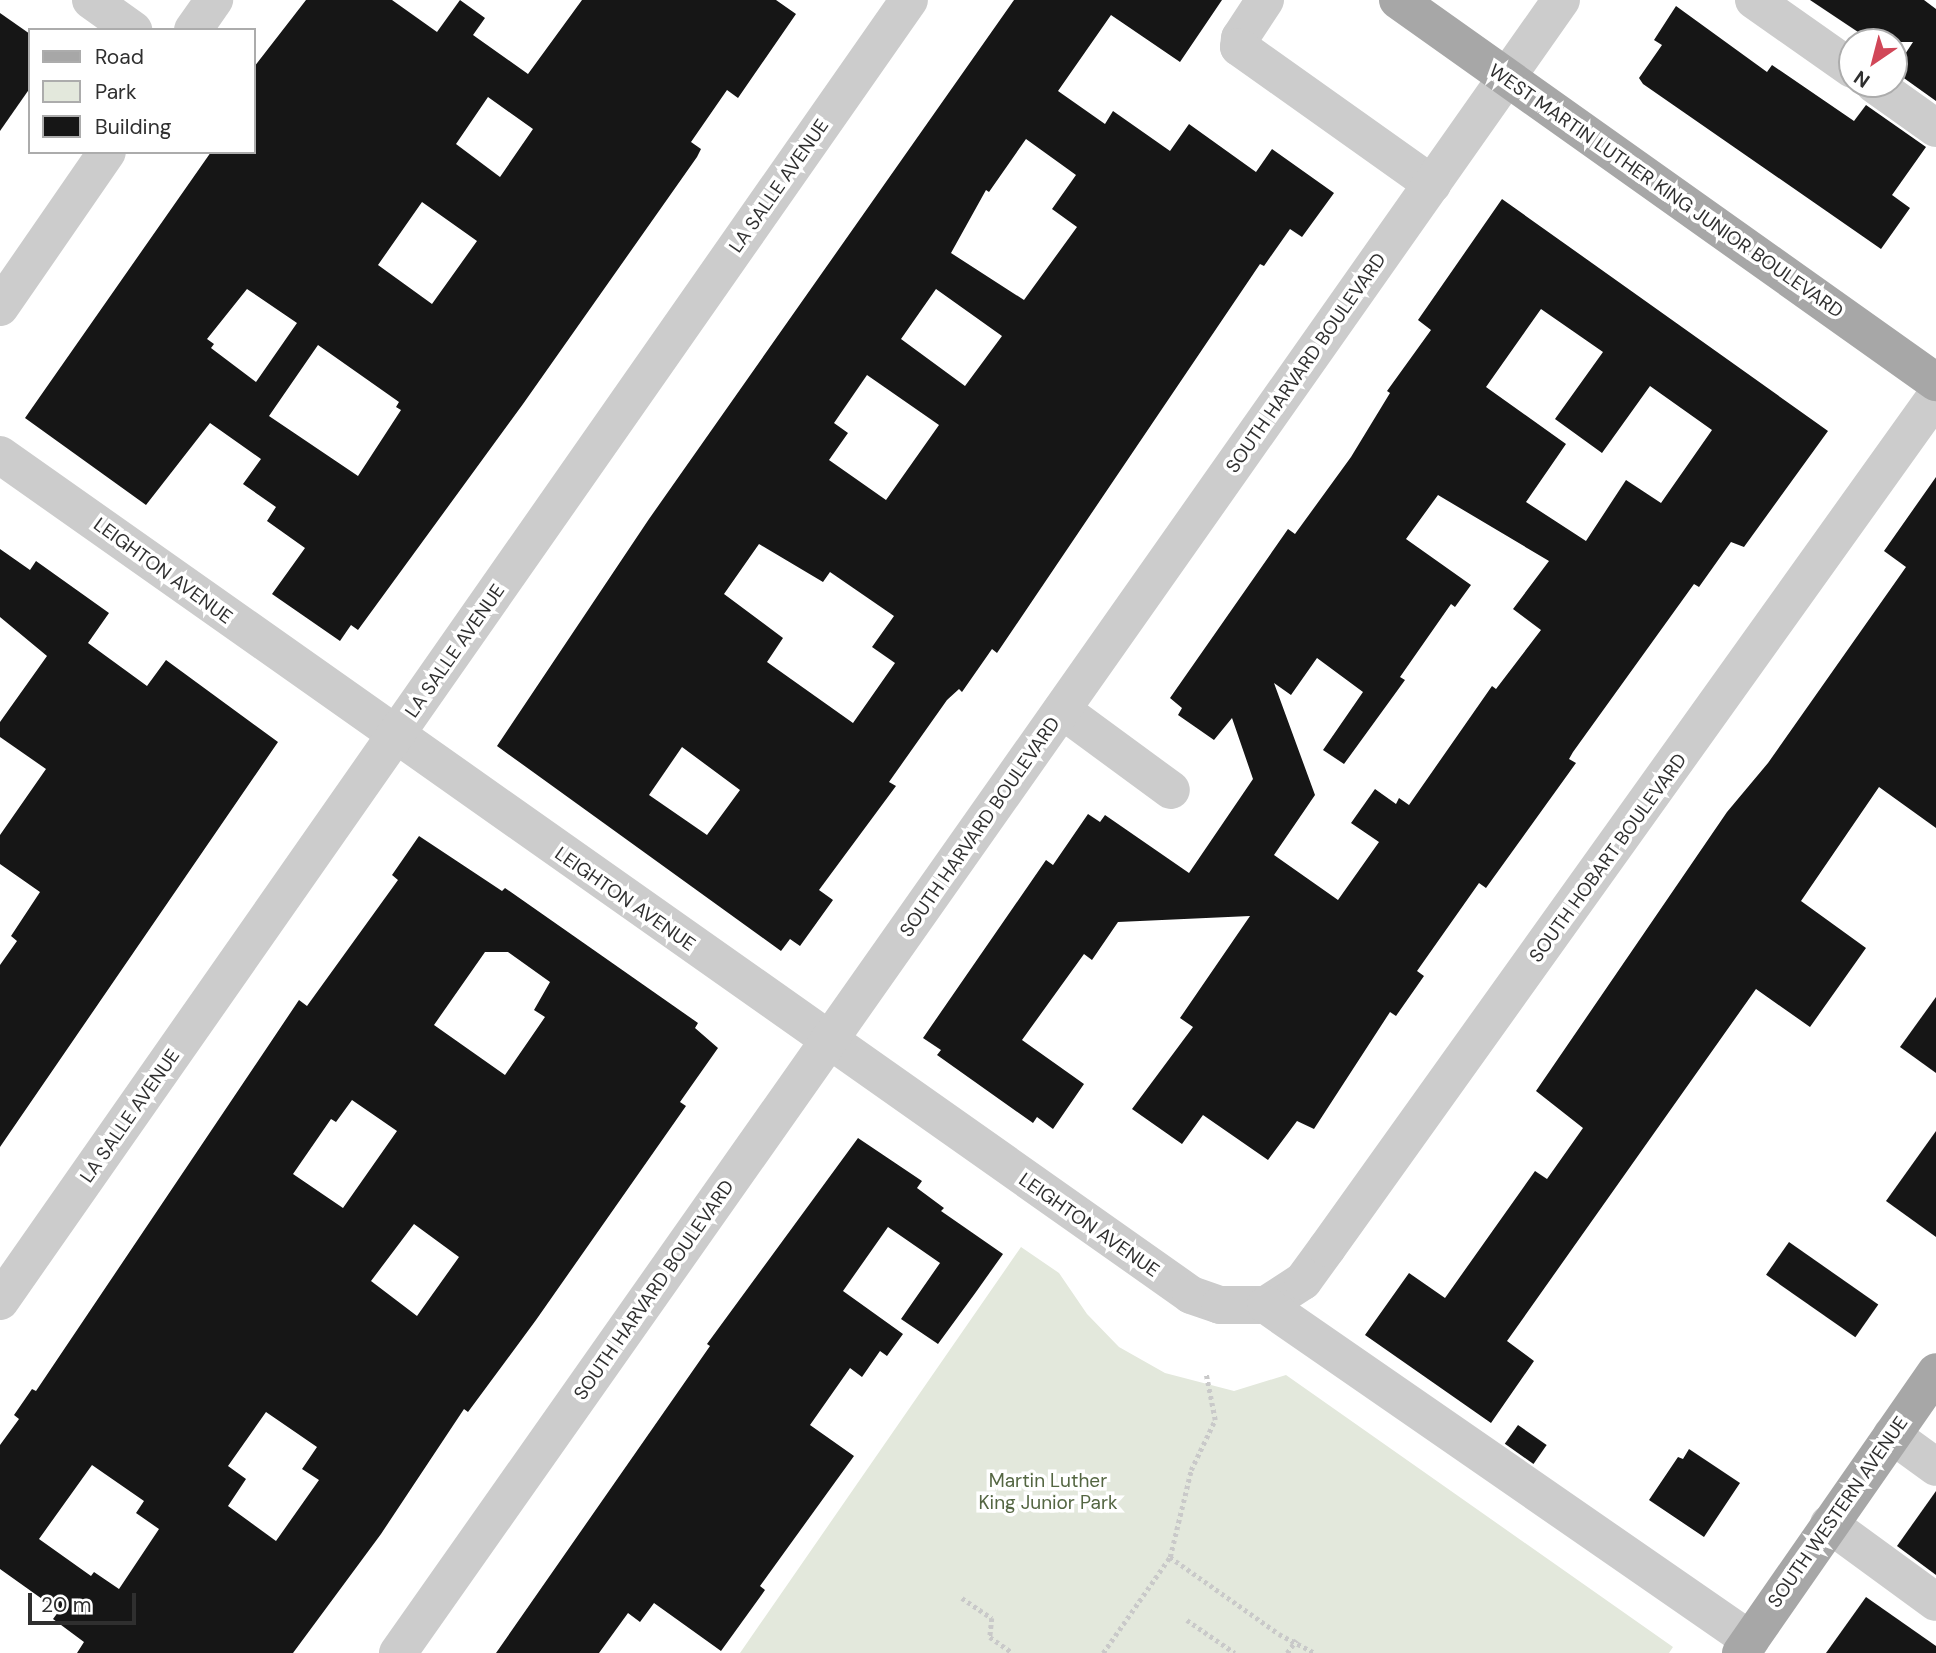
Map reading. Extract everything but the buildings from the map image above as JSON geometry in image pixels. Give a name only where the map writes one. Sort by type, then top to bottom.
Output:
[{"type":"main road","name":"WEST MARTIN LUTHER KING JUNIOR BOULEVARD","points":[[1398,0],[1936,382]]},
{"type":"main road","name":"SOUTH WESTERN AVENUE","points":[[1745,1647],[1936,1372]]},
{"type":"street","points":[[91,0],[131,28]]},
{"type":"street","points":[[193,28],[214,0]]},
{"type":"street","name":"LA SALLE AVENUE","points":[[0,1301],[909,0]]},
{"type":"street","points":[[1265,0],[1240,38],[1239,47],[1432,184]]},
{"type":"street","name":"SOUTH HARVARD BOULEVARD","points":[[398,1653],[1561,0]]},
{"type":"street","points":[[1754,0],[1838,59]]},
{"type":"street","points":[[1894,98],[1936,128]]},
{"type":"street","points":[[0,307],[106,154]]},
{"type":"street","name":"SOUTH HOBART BOULEVARD","points":[[1266,1305],[1303,1281],[1328,1248],[1936,396]]},
{"type":"street","name":"LEIGHTON AVENUE","points":[[0,455],[395,738],[1191,1295],[1220,1306],[1266,1305]]},
{"type":"street","points":[[1062,710],[1171,790]]},
{"type":"street","points":[[1266,1305],[1745,1647]]},
{"type":"street","points":[[1892,1435],[1936,1467]]},
{"type":"street","points":[[1829,1524],[1936,1602]]},
{"type":"path","points":[[1103,1653],[1170,1557],[1191,1470],[1215,1420],[1206,1374]]},
{"type":"path","points":[[1170,1557],[1279,1634],[1296,1640],[1315,1653]]},
{"type":"path","points":[[962,1598],[992,1618],[990,1637],[1013,1653]]},
{"type":"path","points":[[1187,1620],[1235,1653]]},
{"type":"path","points":[[1287,1653],[1296,1640]]},
{"type":"green space","name":"Martin Luther King Junior Park","points":[[1021,1247],[1059,1273],[1087,1314],[1119,1347],[1165,1373],[1234,1391],[1286,1375],[1673,1647],[1669,1653],[740,1653]]}]
